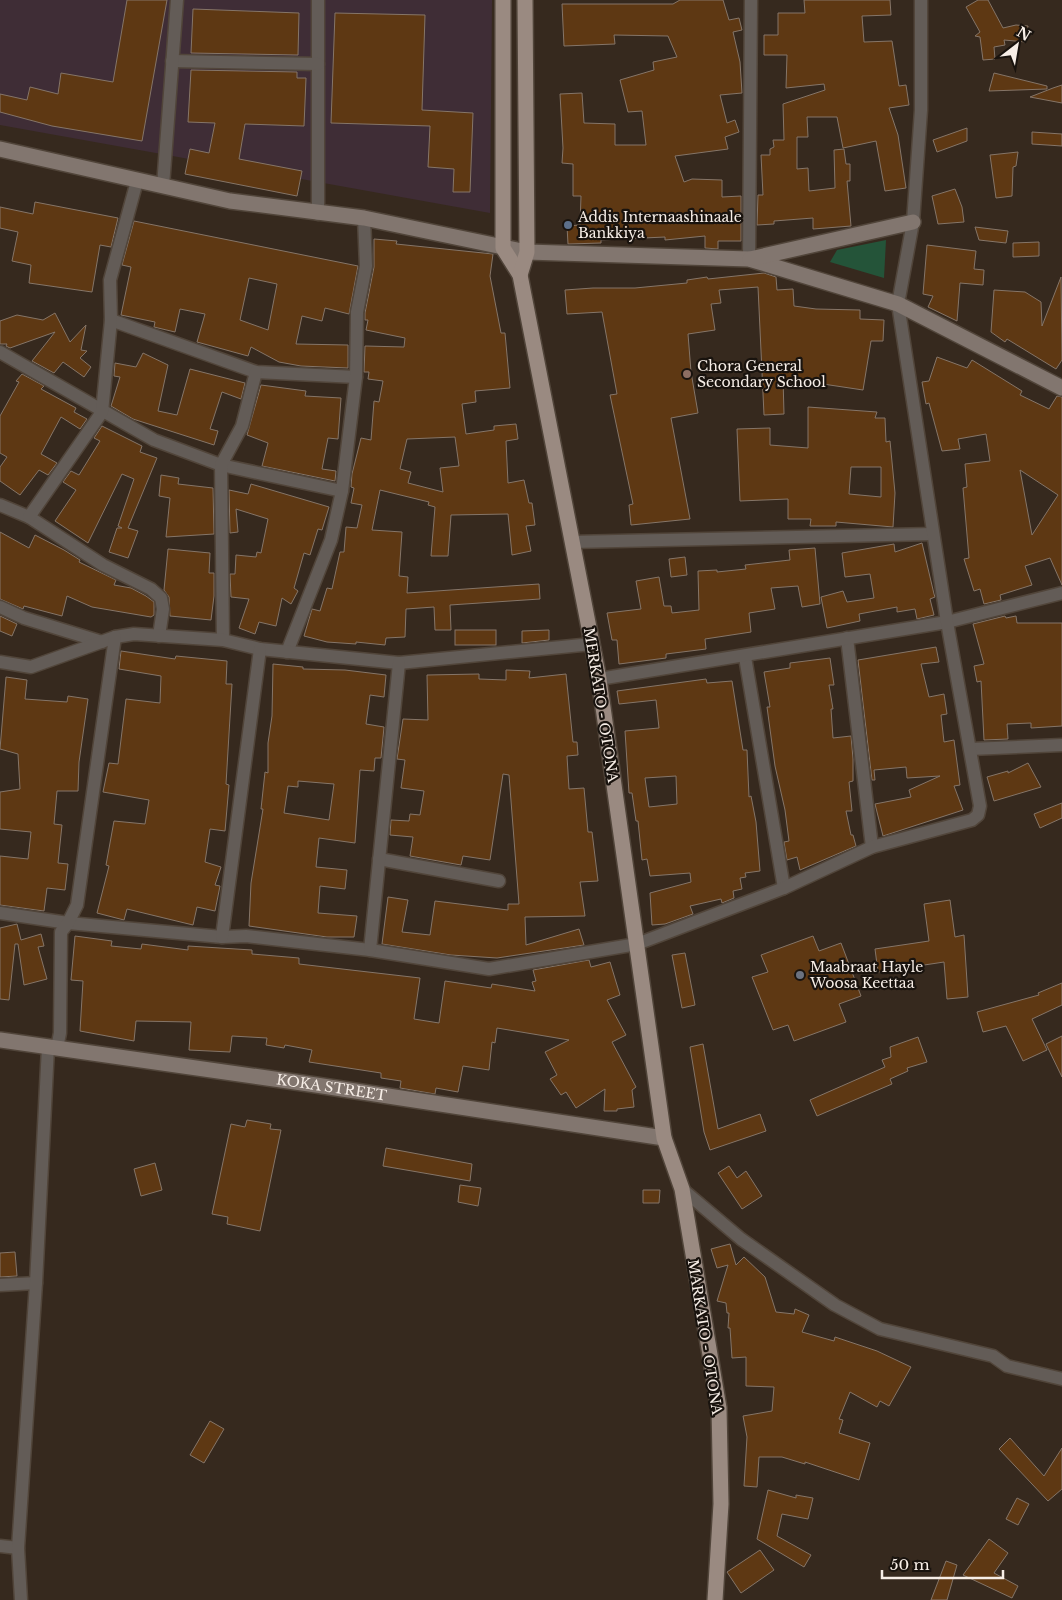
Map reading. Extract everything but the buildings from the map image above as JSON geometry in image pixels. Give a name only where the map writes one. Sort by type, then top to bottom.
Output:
[{"type":"main road","points":[[503,0],[503,248],[520,275]]},
{"type":"main road","points":[[520,275],[527,252],[526,0]]},
{"type":"main road","points":[[0,149],[230,201],[318,214],[364,218],[527,252],[748,259],[913,222]]},
{"type":"main road","points":[[748,259],[898,304],[1062,388]]},
{"type":"main road","name":"MERKATO - OTONA","points":[[520,275],[599,679],[664,1138]]},
{"type":"main road","name":"KOKA STREET","points":[[0,1040],[664,1138]]},
{"type":"main road","name":"MARKATO - OTONA","points":[[664,1138],[682,1189],[719,1408],[721,1504],[712,1598]]},
{"type":"street","points":[[163,186],[177,0]]},
{"type":"street","points":[[304,0],[318,0],[318,214]]},
{"type":"street","points":[[748,259],[750,0]]},
{"type":"street","points":[[0,912],[68,923],[222,937],[246,936],[370,950],[489,969],[637,944],[784,888],[872,847],[972,820],[978,814],[980,806],[947,622],[898,304],[913,222],[921,110],[921,0]]},
{"type":"street","points":[[172,61],[318,64]]},
{"type":"street","points":[[29,517],[102,412],[111,320],[110,280],[137,181]]},
{"type":"street","points":[[287,652],[331,540],[342,491],[356,377],[357,312],[366,266],[364,218]]},
{"type":"street","points":[[111,320],[256,372],[356,377]]},
{"type":"street","points":[[0,352],[154,440],[221,466],[342,491]]},
{"type":"street","points":[[223,640],[221,466],[242,426],[256,372]]},
{"type":"street","points":[[0,505],[29,517],[103,565],[151,589],[161,598],[162,609],[159,636]]},
{"type":"street","points":[[572,542],[933,534]]},
{"type":"street","points":[[599,679],[745,657],[947,622],[1062,593]]},
{"type":"street","points":[[0,607],[24,618],[102,642]]},
{"type":"street","points":[[0,662],[31,667],[115,637],[134,634],[223,640],[260,650],[399,663],[592,644]]},
{"type":"street","points":[[21,1600],[18,1548],[52,1047],[60,1033],[61,932],[77,905],[115,637]]},
{"type":"street","points":[[846,638],[872,847]]},
{"type":"street","points":[[222,937],[260,650]]},
{"type":"street","points":[[745,657],[784,888]]},
{"type":"street","points":[[370,950],[399,663]]},
{"type":"street","points":[[970,749],[1062,745]]},
{"type":"street","points":[[379,859],[499,881]]},
{"type":"street","points":[[682,1189],[741,1239],[835,1305],[880,1328],[993,1356],[1007,1366],[1062,1379]]},
{"type":"street","points":[[0,1285],[36,1283]]},
{"type":"street","points":[[0,1546],[18,1548]]},
{"type":"shaded area","points":[[0,0],[492,0],[490,213],[0,125]]},
{"type":"green space","points":[[886,240],[884,278],[830,262],[837,250]]},
{"type":"place","name":"Addis Internaashinaale Bankkiya","points":[[568,225]]},
{"type":"place","name":"Chora General Secondary School","points":[[687,374]]},
{"type":"place","name":"Maabraat Hayle Woosa Keettaa","points":[[800,975]]}]
